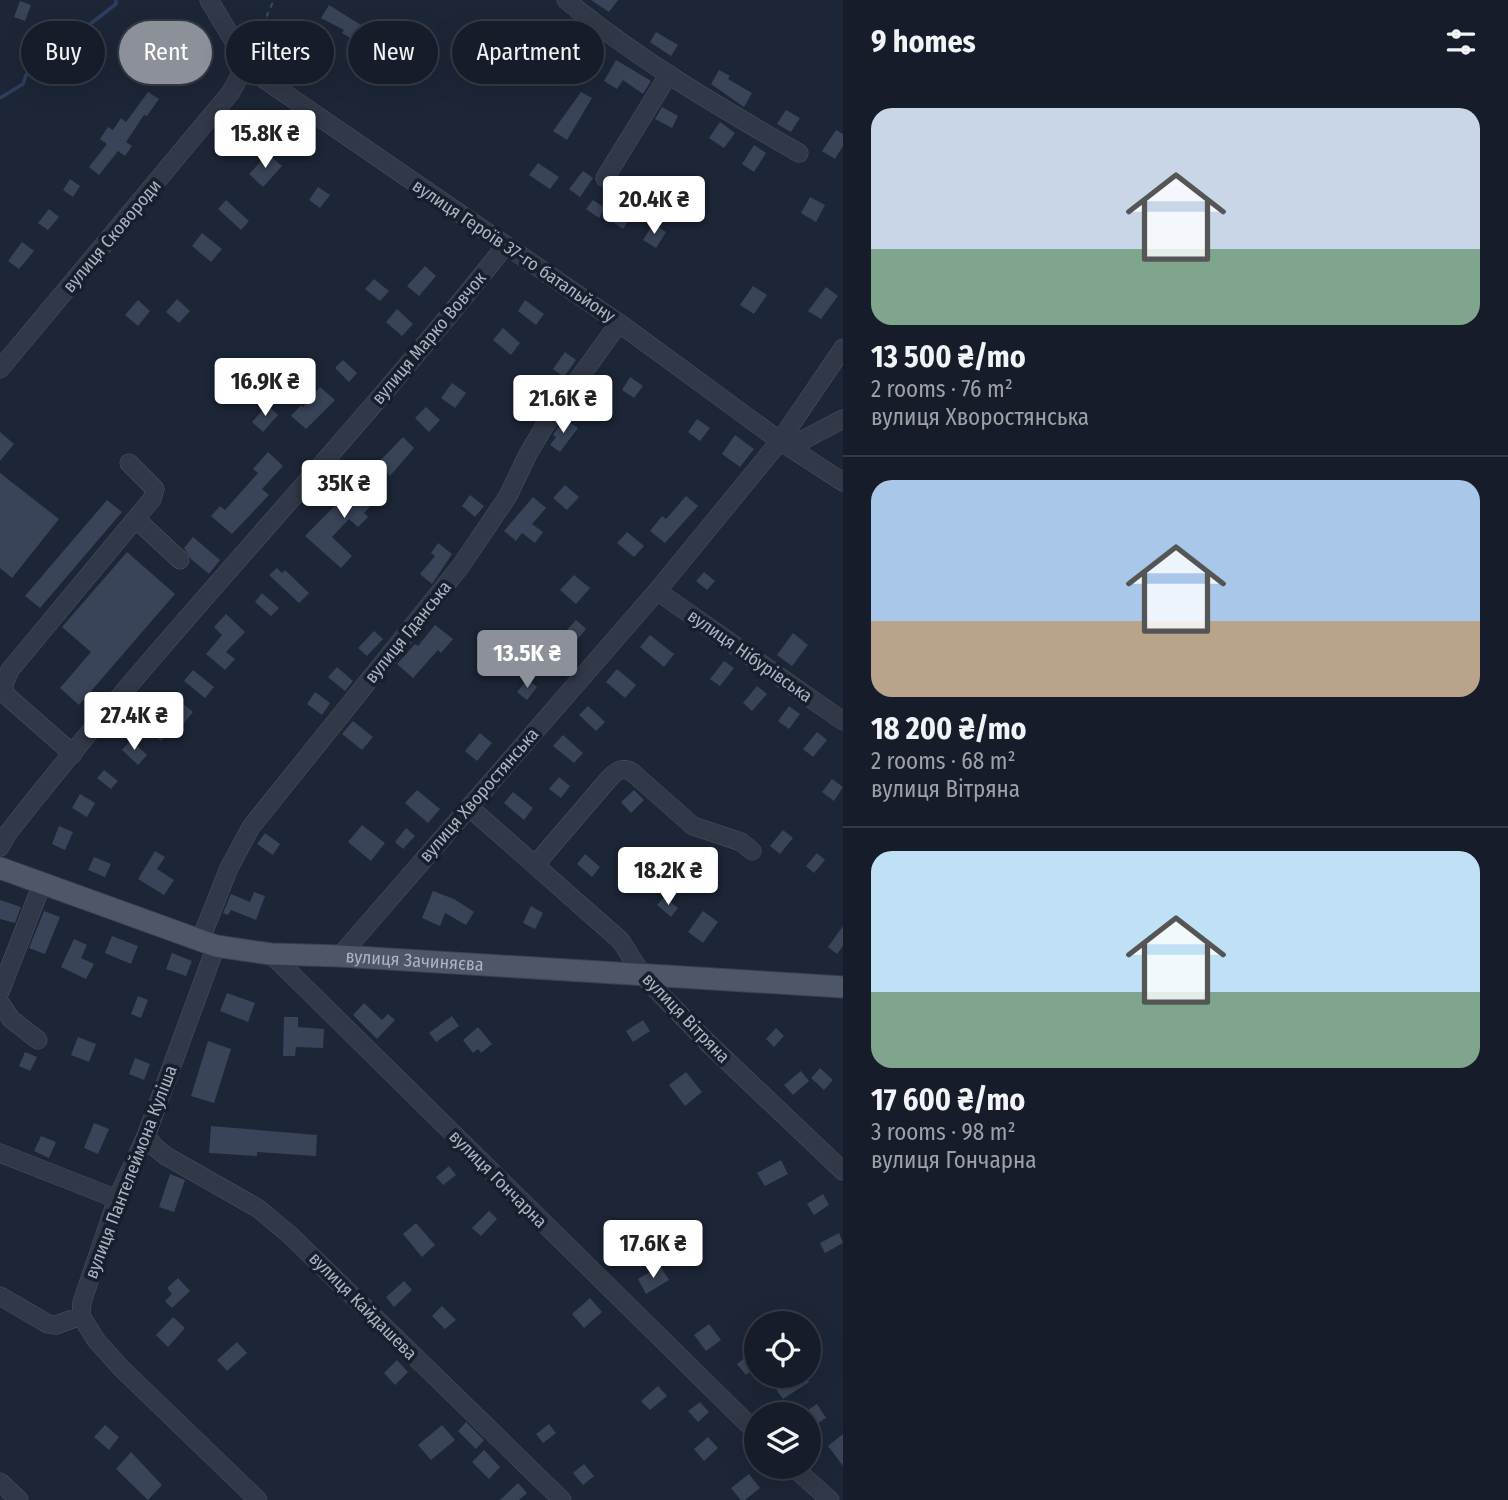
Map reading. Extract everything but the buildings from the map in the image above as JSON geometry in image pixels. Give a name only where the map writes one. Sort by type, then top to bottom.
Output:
[{"type":"main road","name":"вулиця Зачиняєва","points":[[0,868],[208,944],[271,954],[843,987]]},
{"type":"street","points":[[209,0],[226,28]]},
{"type":"street","points":[[566,0],[669,74],[799,153]]},
{"type":"street","points":[[605,178],[669,74]]},
{"type":"street","name":"вулиця Сковороди","points":[[0,369],[236,84]]},
{"type":"street","name":"вулиця Героїв 37-го батальйону","points":[[271,84],[619,323],[780,441],[843,482]]},
{"type":"street","name":"вулиця Марко Вовчок","points":[[0,847],[8,833],[73,754],[391,385],[506,245]]},
{"type":"street","name":"вулиця Гданська","points":[[208,944],[229,868],[251,827],[460,567],[508,496],[527,454],[544,427],[619,323]]},
{"type":"street","name":"вулиця Хворостянська","points":[[340,956],[657,592],[780,441],[843,348]]},
{"type":"street","points":[[780,441],[803,440],[843,419]]},
{"type":"street","points":[[73,754],[7,696],[3,686],[10,670],[152,499],[155,489],[129,463]]},
{"type":"street","points":[[136,519],[180,560]]},
{"type":"street","name":"вулиця Нібурівська","points":[[657,592],[843,721]]},
{"type":"street","points":[[535,865],[607,781],[621,769],[627,769],[693,826],[741,842],[752,851]]},
{"type":"street","name":"вулиця Вітряна","points":[[469,807],[621,941],[643,976],[717,1052],[843,1171]]},
{"type":"street","points":[[0,992],[42,884]]},
{"type":"street","name":"вулиця Пантелеймона Куліша","points":[[81,1316],[82,1302],[117,1199],[146,1136],[208,944]]},
{"type":"street","name":"вулиця Гончарна","points":[[271,954],[744,1420]]},
{"type":"street","points":[[0,1003],[11,1019],[38,1040]]},
{"type":"street","name":"вулиця Кайдашева","points":[[146,1136],[166,1156],[259,1209],[291,1236],[562,1500]]},
{"type":"street","points":[[0,1153],[117,1199]]},
{"type":"street","points":[[0,1296],[48,1324],[56,1325],[81,1316],[96,1340],[121,1368],[258,1500]]},
{"type":"street","points":[[807,1479],[830,1500]]},
{"type":"street","points":[[0,1482],[19,1500]]},
{"type":"path","points":[[265,21],[274,0]]},
{"type":"waterway","points":[[0,98],[23,84],[26,75],[53,67],[77,45],[89,25],[116,4],[116,0]]}]
